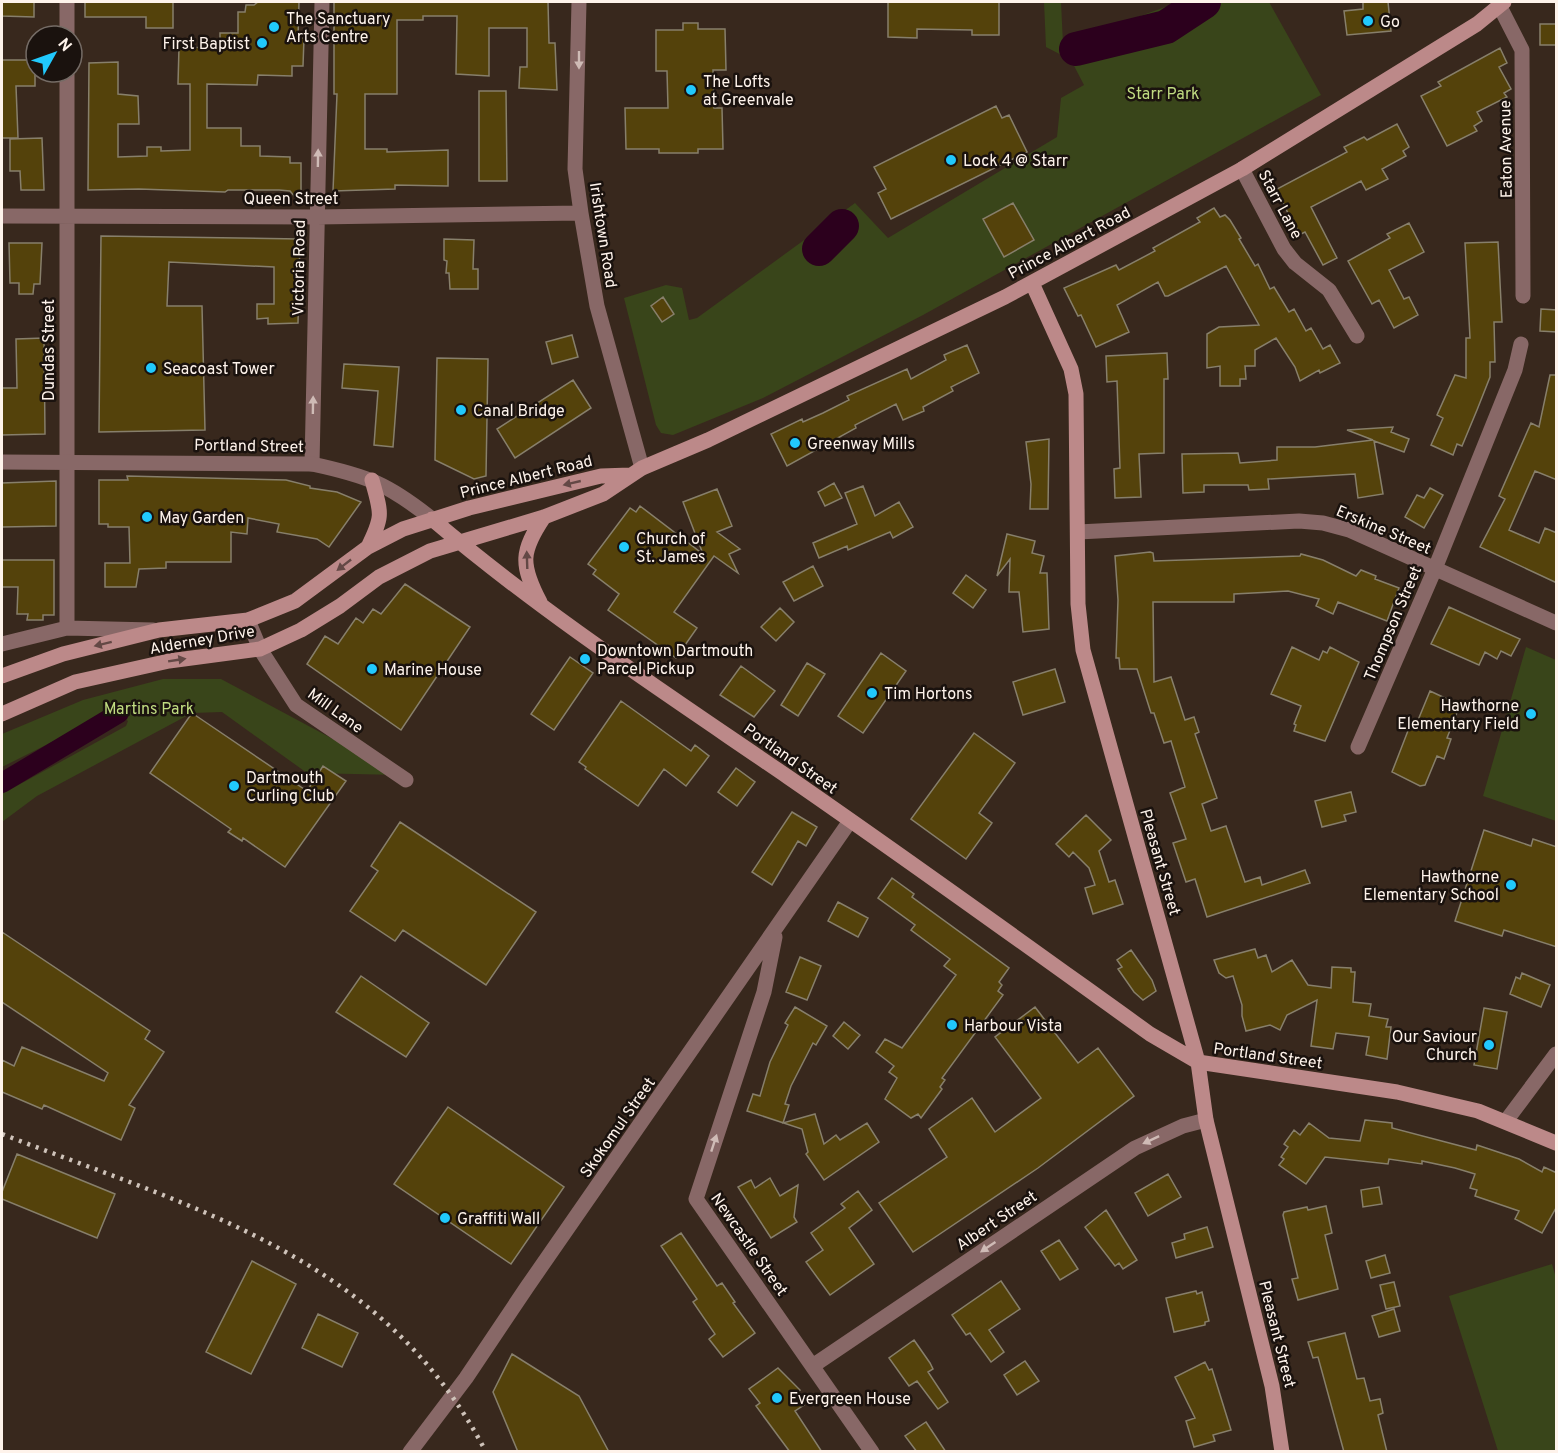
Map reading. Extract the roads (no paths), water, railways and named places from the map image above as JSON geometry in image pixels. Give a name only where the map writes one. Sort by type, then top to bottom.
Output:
[{"type":"main road","name":"Prince Albert Road","points":[[461,544],[544,517],[603,494],[636,472],[932,334],[1032,283],[1242,169],[1502,4]]},
{"type":"main road","name":"Pleasant Street","points":[[1032,283],[1071,369],[1076,394],[1078,604],[1083,650],[1198,1062],[1206,1120],[1272,1386],[1282,1452]]},
{"type":"main road","name":"Prince Albert Road","points":[[432,519],[601,476],[636,472]]},
{"type":"main road","points":[[368,547],[380,524],[381,509],[372,480]]},
{"type":"main road","points":[[542,606],[531,585],[526,567],[527,543],[544,517]]},
{"type":"main road","name":"Portland Street","points":[[432,519],[542,606],[1150,1034],[1198,1062],[1397,1092],[1478,1111],[1557,1143]]},
{"type":"main road","name":"Alderney Drive","points":[[2,676],[63,654],[159,630],[248,620],[295,601],[368,547],[403,529],[432,519]]},
{"type":"main road","name":"Alderney Drive","points":[[2,714],[75,682],[169,661],[260,649],[301,630],[399,565],[430,551],[461,544]]},
{"type":"street","points":[[67,2],[67,24]]},
{"type":"street","name":"Victoria Road","points":[[312,464],[322,2]]},
{"type":"street","name":"Irishtown Road","points":[[579,2],[575,169],[597,306],[636,472]]},
{"type":"street","name":"Eaton Avenue","points":[[1502,4],[1522,50],[1523,296]]},
{"type":"street","name":"Dundas Street","points":[[67,84],[67,628]]},
{"type":"street","name":"Starr Lane","points":[[1242,169],[1284,249],[1295,263],[1329,290],[1357,336]]},
{"type":"street","name":"Queen Street","points":[[2,216],[317,217],[581,213]]},
{"type":"street","name":"Thompson Street","points":[[1358,747],[1434,571],[1515,370],[1521,345]]},
{"type":"street","name":"Portland Street","points":[[2,462],[312,464],[357,473],[405,497],[432,519]]},
{"type":"street","name":"Erskine Street","points":[[1078,532],[1299,521],[1323,523],[1349,530],[1434,571],[1557,623]]},
{"type":"street","name":"Mill Lane","points":[[248,620],[260,649],[296,705],[406,780]]},
{"type":"street","points":[[2,644],[67,628],[159,630]]},
{"type":"street","name":"Skokomul Street","points":[[410,1452],[504,1324],[527,1287],[777,930],[850,821]]},
{"type":"street","name":"Newcastle Street","points":[[777,930],[764,992],[696,1199],[814,1365],[872,1452]]},
{"type":"street","points":[[1506,1121],[1557,1054]]},
{"type":"street","name":"Albert Street","points":[[814,1365],[1135,1148],[1183,1126],[1206,1120]]},
{"type":"waterway","points":[[1076,49],[1166,27],[1204,2]]},
{"type":"waterway","points":[[819,249],[842,226]]},
{"type":"waterway","points":[[2,783],[119,713]]},
{"type":"railway","points":[[2,1134],[212,1215],[277,1247],[338,1285],[394,1330],[444,1385],[486,1452]]},
{"type":"place","name":"Go","points":[[1368,21]]},
{"type":"place","name":"The Sanctuary Arts Centre","points":[[274,27]]},
{"type":"place","name":"First Baptist","points":[[262,43]]},
{"type":"place","name":"The Lofts at Greenvale","points":[[691,90]]},
{"type":"place","name":"Lock 4 @ Starr","points":[[951,160]]},
{"type":"place","name":"Seacoast Tower","points":[[151,368]]},
{"type":"place","name":"Canal Bridge","points":[[461,410]]},
{"type":"place","name":"Greenway Mills","points":[[795,443]]},
{"type":"place","name":"May Garden","points":[[147,517]]},
{"type":"place","name":"Church of St. James","points":[[624,547]]},
{"type":"place","name":"Downtown Dartmouth Parcel Pickup","points":[[585,659]]},
{"type":"place","name":"Marine House","points":[[372,669]]},
{"type":"place","name":"Tim Hortons","points":[[872,693]]},
{"type":"place","name":"Hawthorne Elementary Field","points":[[1531,714]]},
{"type":"place","name":"Dartmouth Curling Club","points":[[234,786]]},
{"type":"place","name":"Hawthorne Elementary School","points":[[1511,885]]},
{"type":"place","name":"Harbour Vista","points":[[952,1025]]},
{"type":"place","name":"Our Saviour Church","points":[[1489,1045]]},
{"type":"place","name":"Graffiti Wall","points":[[445,1218]]},
{"type":"place","name":"Evergreen House","points":[[777,1398]]},
{"type":"park label","name":"Starr Park","points":[[1163,93]]},
{"type":"park label","name":"Martins Park","points":[[149,708]]}]
